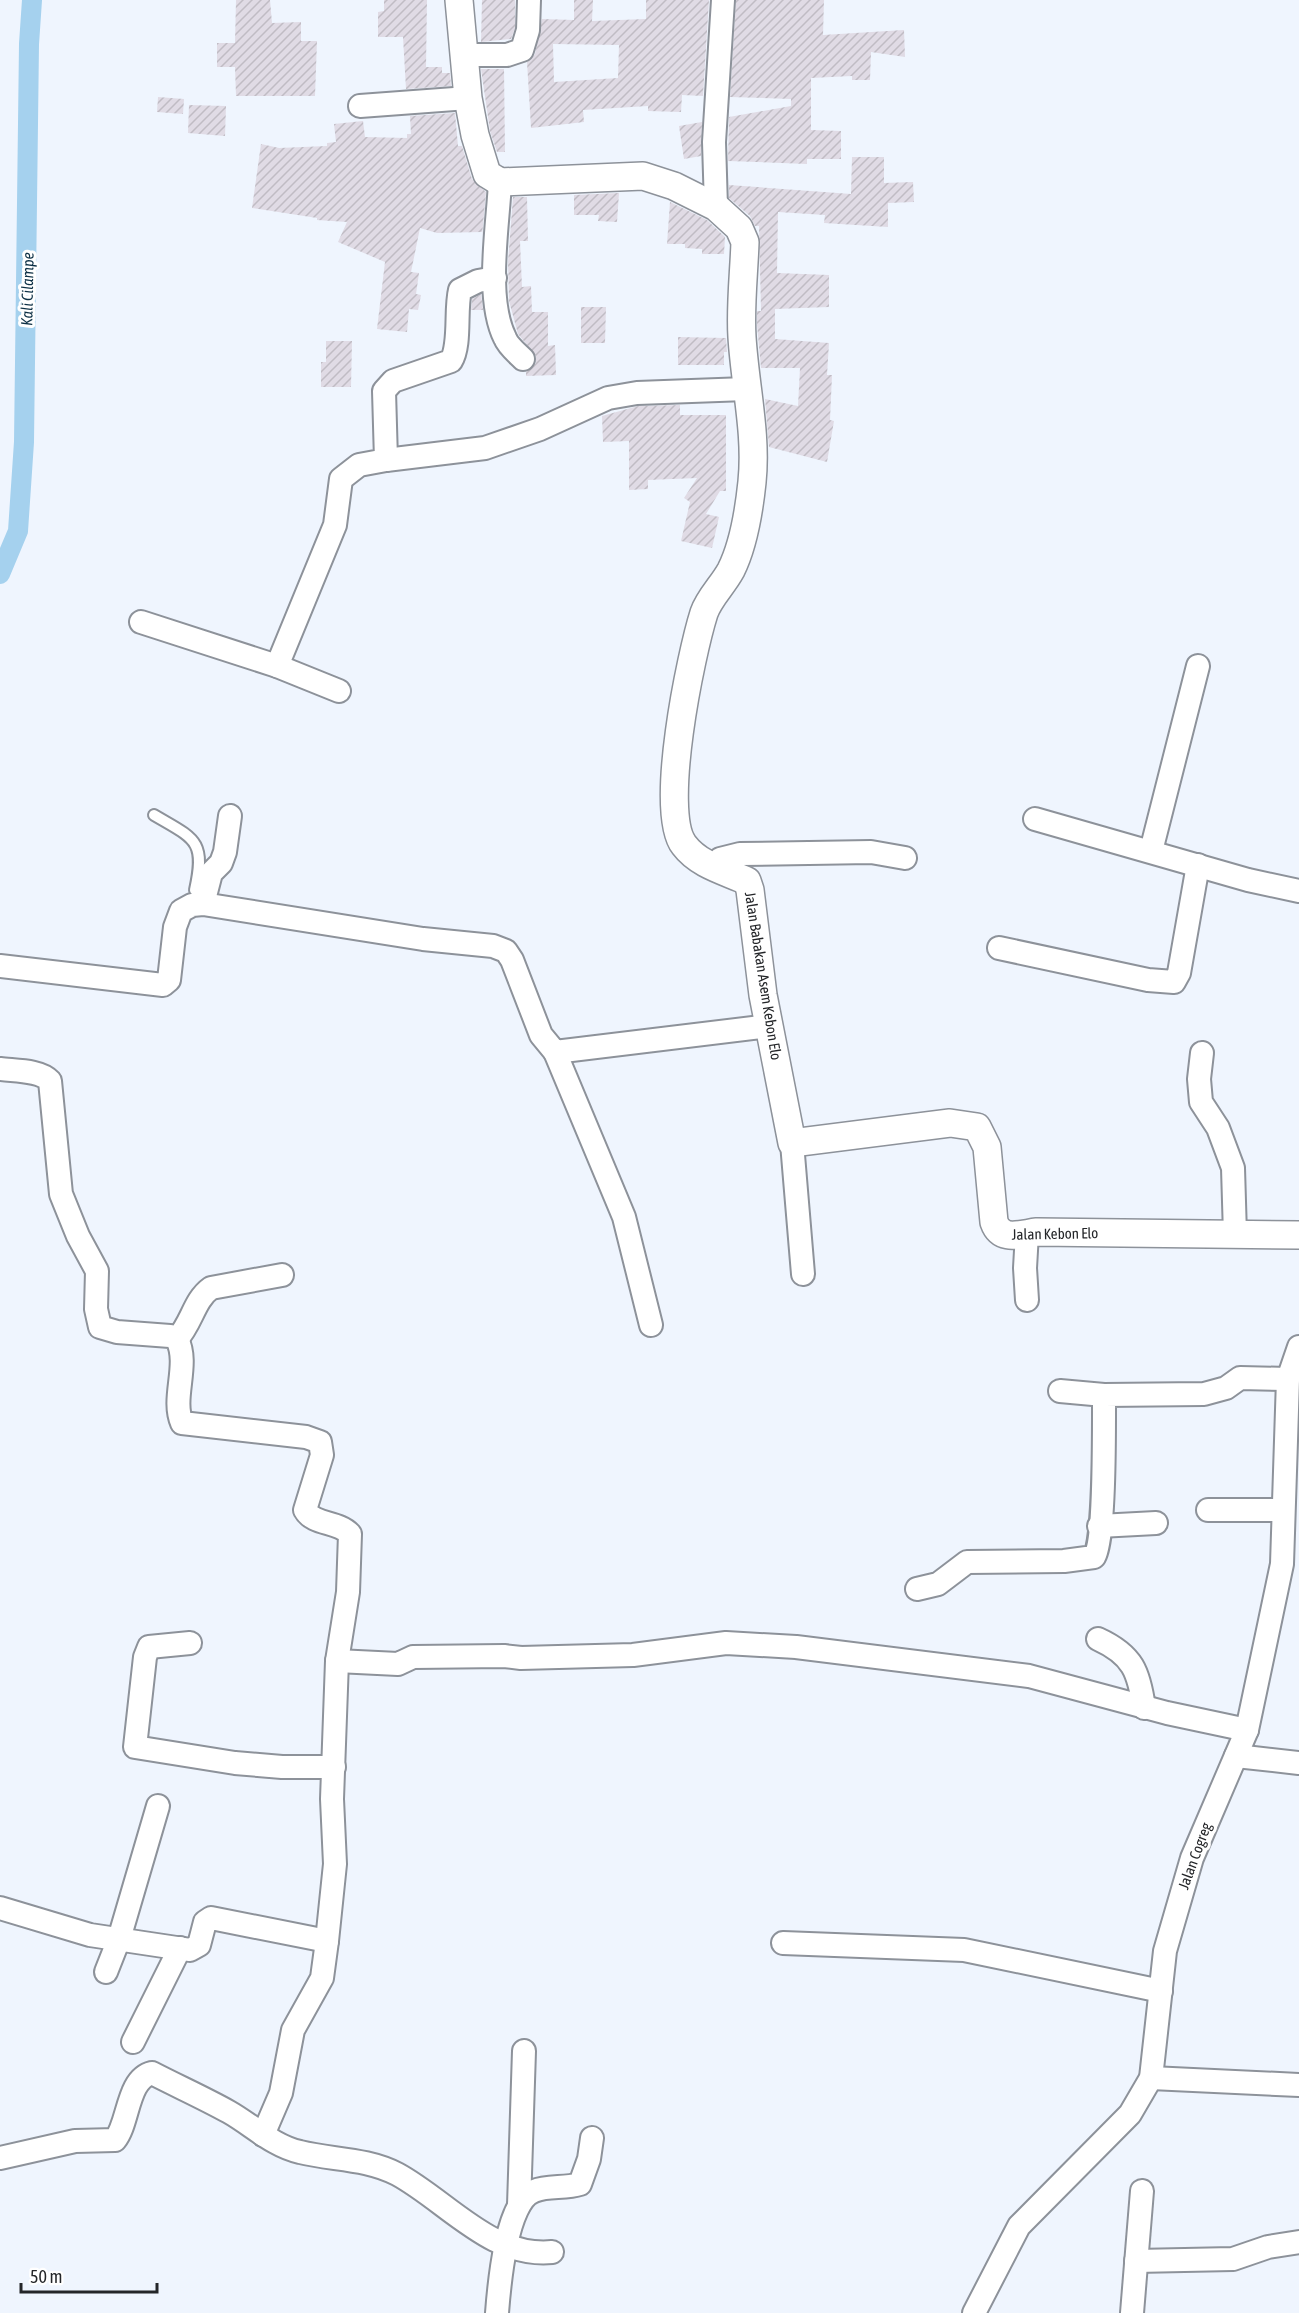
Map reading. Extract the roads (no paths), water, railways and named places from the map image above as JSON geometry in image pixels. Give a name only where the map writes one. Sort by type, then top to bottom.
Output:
[{"type":"street","points":[[459,0],[468,98],[488,174],[500,182],[495,278],[496,308],[505,339],[523,359]]},
{"type":"street","points":[[465,55],[507,55],[522,50],[528,30],[529,0]]},
{"type":"street","points":[[716,207],[714,142],[723,0]]},
{"type":"street","points":[[360,106],[468,98]]},
{"type":"street","name":"Jalan Babakan Asem Kebon Elo","points":[[500,182],[643,176],[674,186],[716,207],[739,228],[745,242],[741,334],[754,449],[747,518],[731,570],[705,610],[687,687],[675,761],[675,795],[682,843],[690,852],[714,868],[747,881],[769,1026],[792,1143]]},
{"type":"street","points":[[386,460],[384,391],[393,381],[451,361],[455,351],[455,320],[460,290],[478,281],[495,278]]},
{"type":"street","points":[[277,666],[335,525],[341,479],[359,465],[485,448],[540,429],[608,398],[637,393],[746,389]]},
{"type":"street","points":[[141,622],[277,666],[339,691]]},
{"type":"street","points":[[1151,851],[1198,666]]},
{"type":"street","points":[[198,905],[211,873],[221,863],[225,852],[230,816]]},
{"type":"street","points":[[1035,819],[1299,891]]},
{"type":"street","points":[[714,868],[720,859],[740,854],[871,852],[905,858]]},
{"type":"street","points":[[999,948],[1148,980],[1174,982],[1179,973],[1198,865]]},
{"type":"street","points":[[0,966],[163,985],[169,980],[177,918],[181,911],[198,905],[423,939],[478,944],[506,951],[513,960],[540,1035],[555,1052],[624,1217],[651,1325]]},
{"type":"street","points":[[555,1052],[769,1026]]},
{"type":"street","points":[[1202,1053],[1199,1079],[1201,1102],[1218,1128],[1233,1168],[1235,1235]]},
{"type":"street","points":[[0,1069],[32,1074],[50,1081],[61,1194],[78,1236],[97,1271],[96,1309],[100,1327],[117,1332],[170,1336],[177,1339]]},
{"type":"street","name":"Jalan Kebon Elo","points":[[792,1143],[918,1126],[970,1124],[977,1126],[987,1147],[996,1228],[1012,1236],[1027,1233],[1299,1235]]},
{"type":"street","points":[[792,1143],[804,1274]]},
{"type":"street","points":[[1027,1233],[1025,1268],[1027,1300]]},
{"type":"street","points":[[177,1339],[187,1328],[203,1294],[211,1288],[282,1275]]},
{"type":"street","points":[[177,1339],[182,1362],[179,1414],[182,1423],[306,1437],[320,1442],[322,1455],[305,1510],[312,1517],[344,1528],[350,1534],[352,1543],[348,1592],[337,1661],[332,1825],[335,1864],[327,1941],[321,1978],[293,2030],[280,2093],[263,2135]]},
{"type":"street","name":"Jalan Cogreg","points":[[974,2313],[1020,2226],[1130,2114],[1151,2078],[1165,1950],[1192,1858],[1247,1730],[1282,1564],[1288,1379],[1299,1347]]},
{"type":"street","points":[[1060,1391],[1104,1395],[1204,1394],[1226,1388],[1240,1378],[1288,1379]]},
{"type":"street","points":[[917,1589],[938,1584],[967,1562],[1091,1558],[1098,1548],[1104,1395]]},
{"type":"street","points":[[1208,1510],[1283,1510]]},
{"type":"street","points":[[1099,1526],[1156,1524]]},
{"type":"street","points":[[1098,1639],[1115,1646],[1132,1665],[1140,1682],[1144,1708]]},
{"type":"street","points":[[190,1643],[149,1647],[145,1656],[135,1747],[235,1763],[282,1767],[334,1767]]},
{"type":"street","points":[[337,1661],[398,1664],[413,1657],[504,1656],[521,1658],[633,1655],[726,1643],[876,1656],[1029,1676],[1144,1708],[1247,1730]]},
{"type":"street","points":[[1236,1755],[1299,1763]]},
{"type":"street","points":[[106,1972],[119,1939],[158,1806]]},
{"type":"street","points":[[0,1908],[90,1935],[190,1950],[197,1947],[205,1922],[211,1918],[327,1941]]},
{"type":"street","points":[[783,1943],[964,1950],[1161,1991]]},
{"type":"street","points":[[133,2042],[180,1948]]},
{"type":"street","points":[[519,2205],[524,2051]]},
{"type":"street","points":[[0,2158],[75,2141],[115,2140],[142,2077],[152,2073],[230,2113],[263,2135],[299,2152],[363,2162],[397,2174],[463,2221],[506,2246],[534,2254],[552,2252]]},
{"type":"street","points":[[1151,2078],[1299,2085]]},
{"type":"street","points":[[497,2313],[506,2246],[519,2205],[524,2196],[534,2190],[580,2184],[589,2159],[592,2138]]},
{"type":"street","points":[[1132,2313],[1142,2191]]},
{"type":"street","points":[[1136,2261],[1233,2259],[1268,2247],[1299,2242]]},
{"type":"lane","points":[[154,815],[186,833],[197,844],[200,869],[198,905]]},
{"type":"waterway","name":"Kali Cilampe","points":[[0,574],[18,531],[24,442],[29,44],[32,0]]}]
